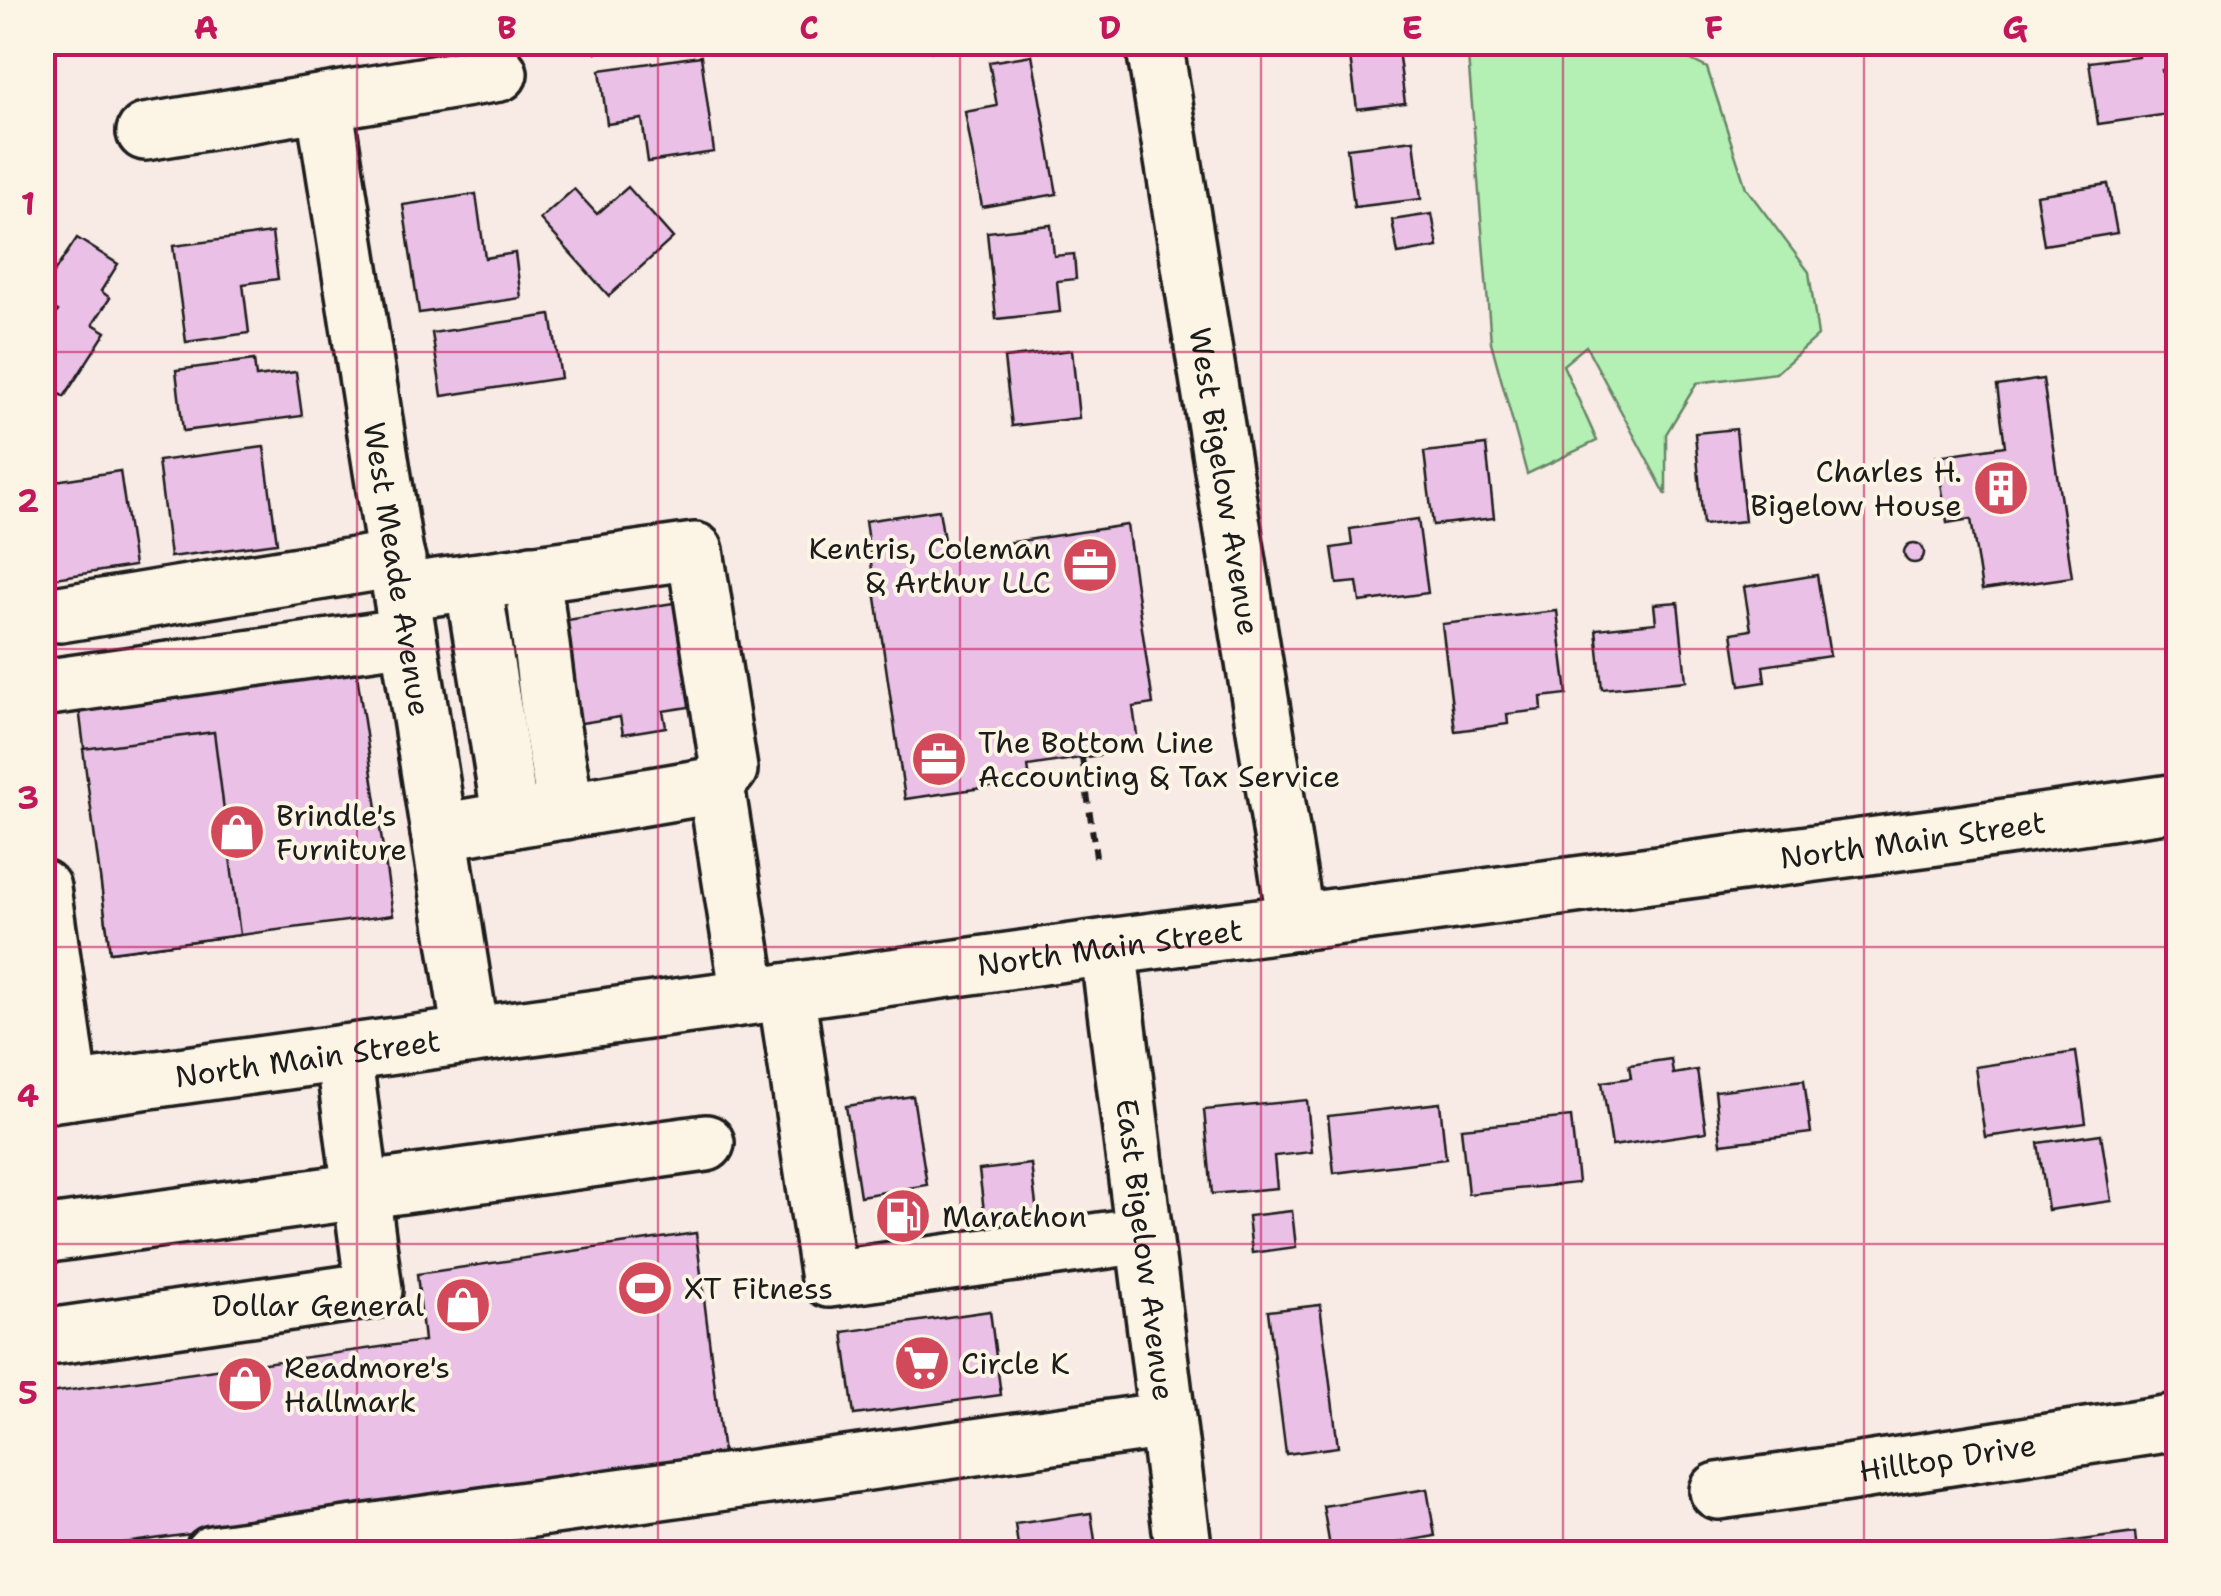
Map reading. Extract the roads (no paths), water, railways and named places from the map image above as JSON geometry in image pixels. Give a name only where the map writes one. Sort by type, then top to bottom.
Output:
[{"type":"main road","name":"West Bigelow Avenue","points":[[1154,42],[1296,922]]},
{"type":"main road","points":[[145,132],[500,73]]},
{"type":"main road","name":"West Meade Avenue","points":[[324,103],[470,1035]]},
{"type":"main road","points":[[42,688],[402,595],[694,550],[730,769],[716,785],[438,832]]},
{"type":"main road","points":[[502,578],[550,717],[539,815]]},
{"type":"main road","points":[[60,614],[402,595]]},
{"type":"main road","points":[[716,785],[767,994],[829,1279],[1143,1235]]},
{"type":"main road","name":"North Main Street","points":[[57,1093],[2178,802]]},
{"type":"main road","points":[[42,888],[57,1093]]},
{"type":"main road","name":"East Bigelow Avenue","points":[[1108,947],[1184,1554]]},
{"type":"main road","points":[[42,1338],[374,1290],[343,1053]]},
{"type":"main road","points":[[42,1235],[706,1143]]},
{"type":"main road","points":[[212,1554],[1167,1420]]},
{"type":"main road","name":"Hilltop Drive","points":[[1718,1490],[2178,1422]]},
{"type":"place","name":"Charles H. Bigelow House","points":[[2001,488]]},
{"type":"place","name":"Kentris, Coleman & Arthur LLC","points":[[1090,565]]},
{"type":"place","name":"The Bottom Line Accounting & Tax Service","points":[[939,759]]},
{"type":"place","name":"Brindle's Furniture","points":[[237,832]]},
{"type":"place","name":"Marathon","points":[[903,1216]]},
{"type":"place","name":"XT Fitness","points":[[645,1288]]},
{"type":"place","name":"Dollar General","points":[[463,1305]]},
{"type":"place","name":"Circle K","points":[[922,1363]]},
{"type":"place","name":"Readmore's Hallmark","points":[[245,1384]]}]
